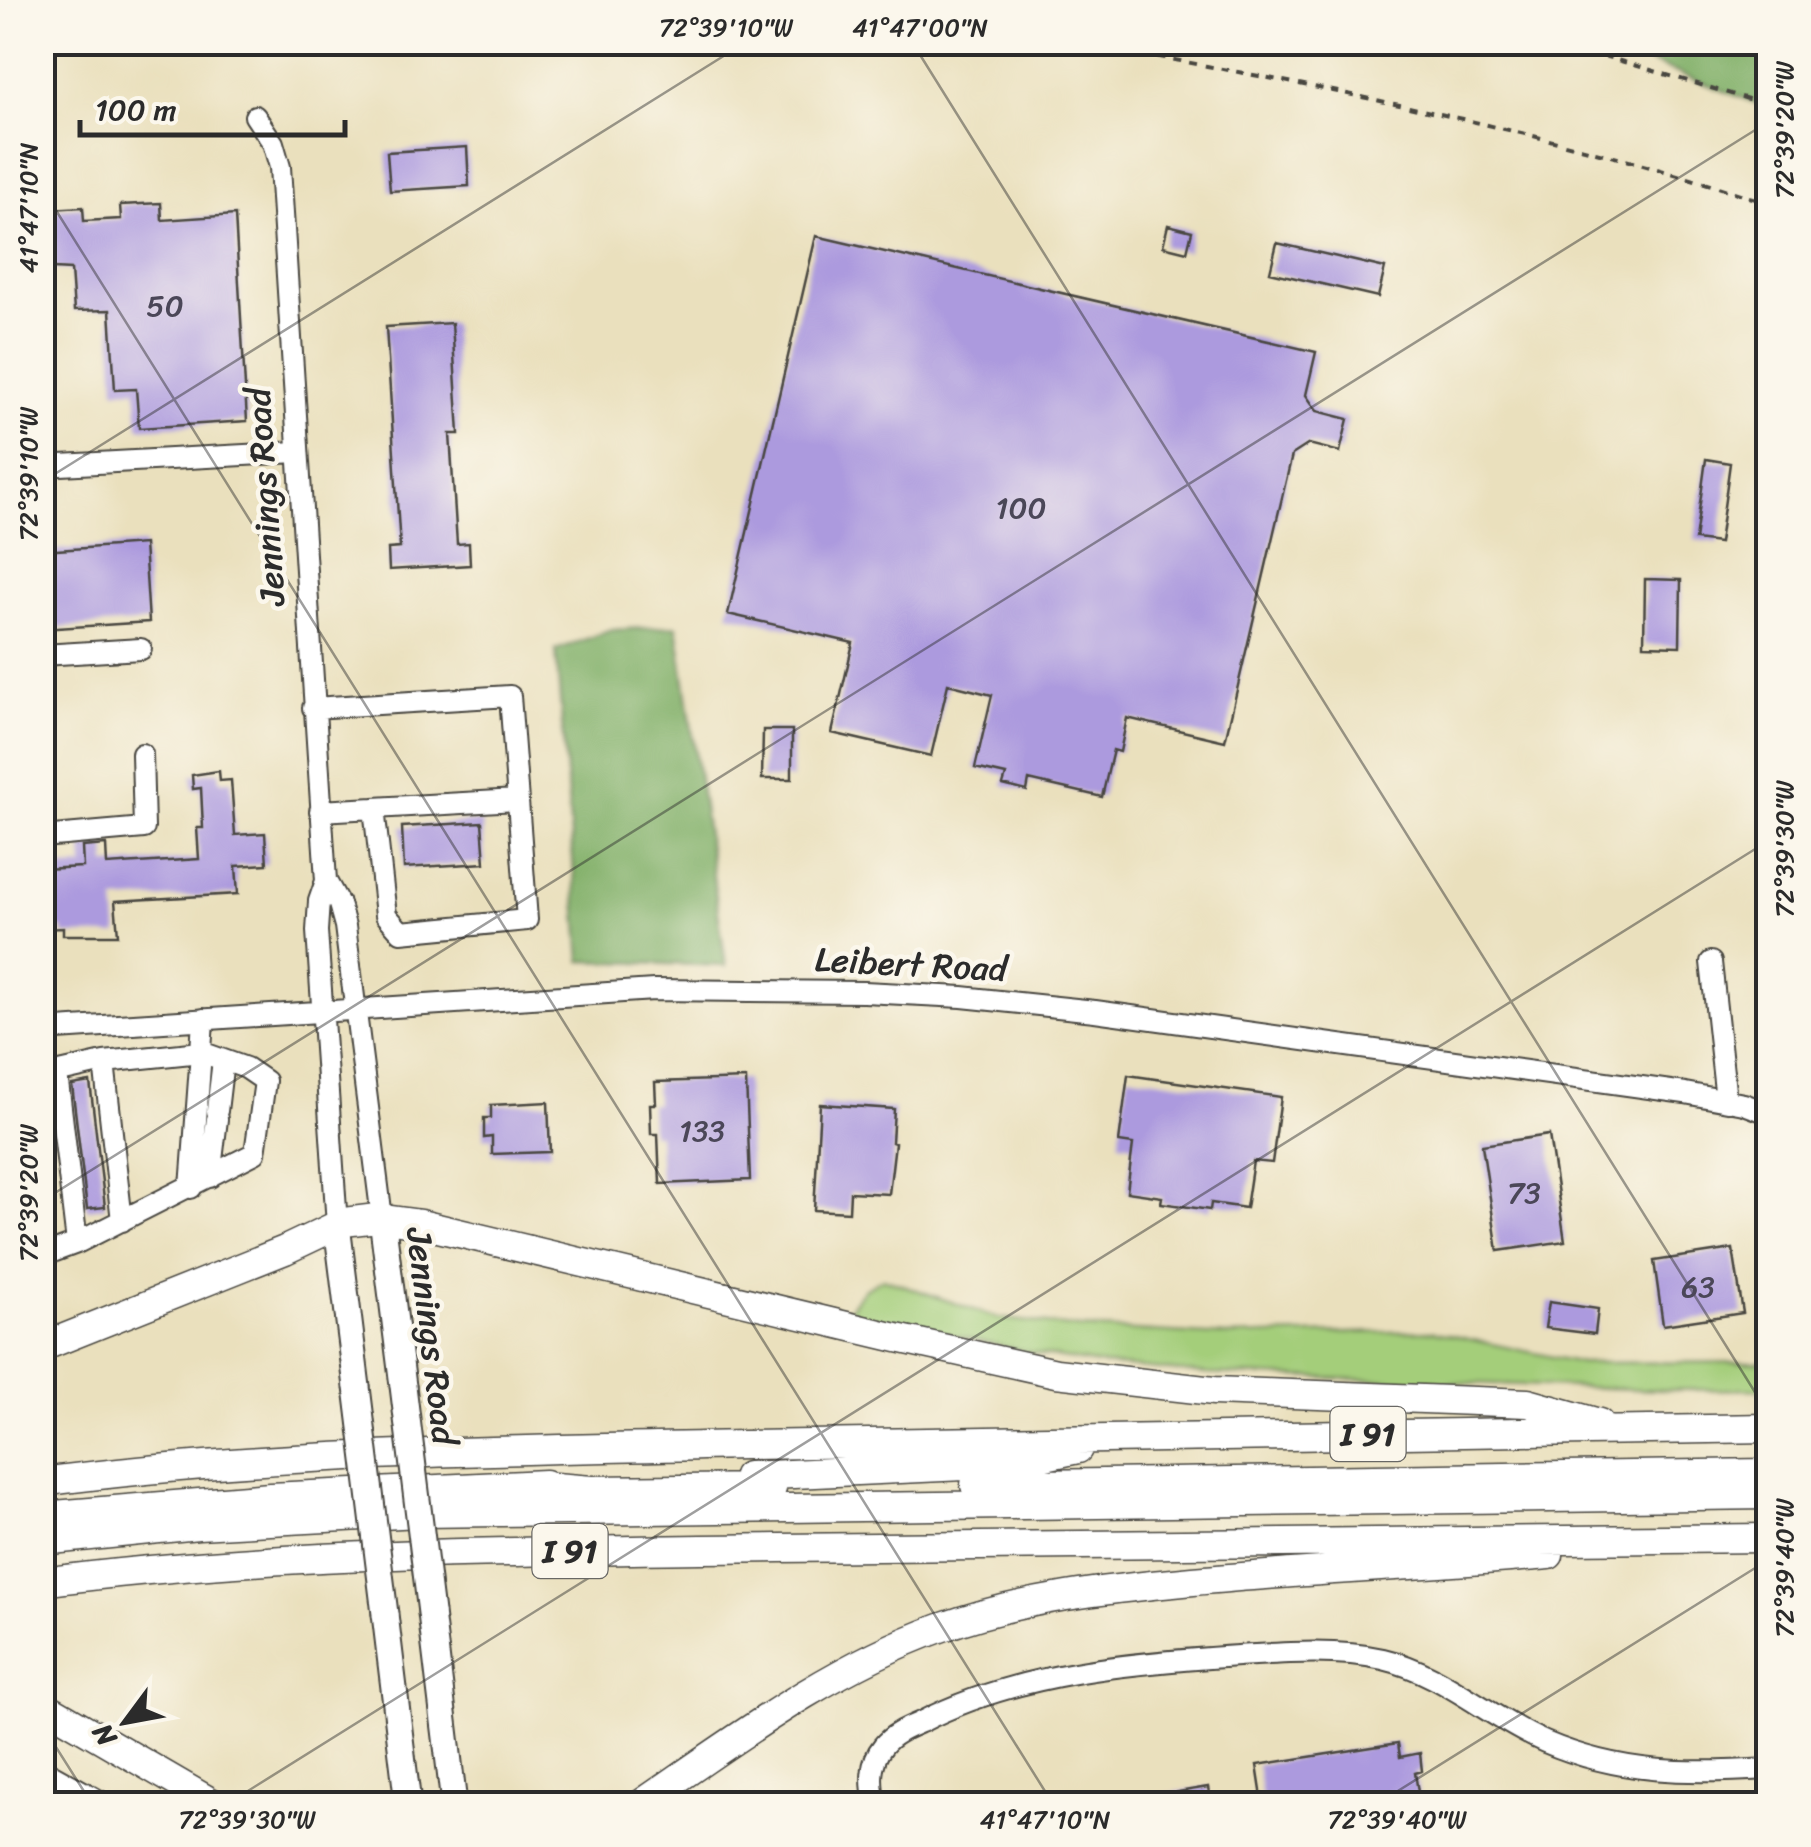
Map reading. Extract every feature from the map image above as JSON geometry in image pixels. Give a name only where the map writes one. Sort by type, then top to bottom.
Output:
[{"type":"highway","points":[[42,1347],[285,1250],[337,1225],[382,1218],[574,1258],[1056,1373],[1214,1391],[1528,1402],[1618,1430]]},
{"type":"highway","name":"I 91","points":[[42,1482],[202,1465],[344,1457],[1118,1437],[1768,1428]]},
{"type":"highway","points":[[42,1516],[270,1497],[1007,1464],[1054,1456],[1118,1437]]},
{"type":"highway","points":[[530,1485],[592,1490],[1768,1472]]},
{"type":"highway","points":[[42,1541],[198,1525],[418,1513],[1768,1495]]},
{"type":"highway","points":[[640,1804],[827,1681],[910,1640],[980,1615],[1108,1588],[1365,1566],[1546,1556],[1613,1538]]},
{"type":"highway","name":"I 91","points":[[42,1582],[252,1561],[458,1552],[1768,1538]]},
{"type":"highway","points":[[42,1569],[112,1573]]},
{"type":"highway","points":[[42,1704],[214,1804]]},
{"type":"main road","name":"Jennings Road","points":[[382,1218],[454,1804]]},
{"type":"main road","name":"Jennings Road","points":[[337,1225],[408,1804]]},
{"type":"street","name":"Jennings Road","points":[[255,116],[273,143],[280,168],[326,881],[317,918],[337,1225]]},
{"type":"street","points":[[42,466],[297,452]]},
{"type":"street","points":[[42,655],[142,649]]},
{"type":"street","points":[[313,708],[510,696],[527,920],[400,932],[386,914],[374,808]]},
{"type":"street","points":[[42,837],[144,828],[142,754]]},
{"type":"street","points":[[320,811],[517,800]]},
{"type":"street","name":"Jennings Road","points":[[326,881],[342,914],[382,1218]]},
{"type":"street","points":[[1711,962],[1726,1100]]},
{"type":"street","name":"Leibert Road","points":[[42,1030],[709,989],[946,996],[1138,1016],[1726,1100],[1768,1112]]},
{"type":"street","points":[[191,1188],[203,1019]]},
{"type":"street","points":[[201,1052],[223,1060],[246,1068],[264,1082],[255,1153],[122,1221],[55,1248],[50,1075],[104,1062],[201,1052]]},
{"type":"street","points":[[210,1178],[223,1060]]},
{"type":"street","points":[[104,1062],[122,1221]]},
{"type":"street","points":[[875,1804],[872,1770],[881,1748],[900,1732],[956,1704],[1065,1674],[1295,1653],[1382,1659],[1430,1676],[1543,1741],[1604,1762],[1693,1774],[1768,1769]]},
{"type":"street","points":[[42,1769],[105,1804]]},
{"type":"path","points":[[1079,42],[1364,95],[1584,148],[1768,203]]},
{"type":"path","points":[[1556,42],[1768,106]]},
{"type":"green space","points":[[1600,43],[1768,43],[1768,108]]},
{"type":"green space","points":[[677,626],[726,966],[581,961],[556,650],[611,630]]},
{"type":"green space","points":[[883,1278],[997,1318],[1080,1328],[1226,1336],[1431,1331],[1581,1363],[1768,1362],[1768,1389],[1664,1390],[1206,1374],[1104,1365],[847,1312],[864,1289]]},
{"type":"building","points":[[467,147],[469,186],[390,191],[387,152]]},
{"type":"building","points":[[161,203],[162,220],[235,215],[247,421],[139,428],[136,389],[115,390],[110,310],[74,311],[71,270],[54,269],[50,209],[83,207],[84,221],[121,219],[120,205]]},
{"type":"building","points":[[1168,225],[1192,231],[1187,252],[1163,246]]},
{"type":"building","points":[[816,236],[1316,352],[1306,395],[1317,411],[1348,419],[1340,452],[1309,444],[1292,455],[1225,741],[1127,718],[1120,752],[1113,750],[1102,797],[1029,780],[1027,791],[1003,785],[1006,775],[975,768],[992,695],[948,684],[931,756],[832,733],[853,643],[728,614]]},
{"type":"building","points":[[1277,243],[1385,268],[1378,297],[1270,272]]},
{"type":"building","points":[[452,323],[459,434],[450,434],[457,544],[469,543],[470,565],[389,570],[388,549],[400,548],[386,327]]},
{"type":"building","points":[[1706,459],[1730,463],[1719,543],[1695,540]]},
{"type":"building","points":[[144,544],[149,622],[42,629],[42,551]]},
{"type":"building","points":[[1645,579],[1681,580],[1680,646],[1644,645]]},
{"type":"building","points":[[763,730],[792,730],[792,779],[762,779]]},
{"type":"building","points":[[219,771],[220,781],[231,780],[235,835],[265,833],[267,864],[236,866],[238,894],[115,901],[118,935],[63,935],[63,928],[42,929],[42,869],[83,867],[82,847],[106,845],[107,865],[199,859],[197,828],[203,828],[201,788],[193,789],[192,775]]},
{"type":"building","points":[[482,822],[485,863],[404,868],[402,827]]},
{"type":"building","points":[[1128,1075],[1281,1097],[1272,1163],[1253,1161],[1246,1208],[1211,1203],[1210,1210],[1161,1203],[1162,1197],[1127,1192],[1133,1144],[1119,1142]]},
{"type":"building","points":[[746,1079],[750,1180],[660,1184],[658,1134],[651,1134],[650,1104],[656,1104],[655,1082]]},
{"type":"building","points":[[90,1082],[105,1207],[87,1209],[72,1085]]},
{"type":"building","points":[[548,1102],[550,1152],[492,1154],[492,1137],[484,1138],[484,1118],[491,1118],[491,1105]]},
{"type":"building","points":[[820,1104],[894,1109],[889,1194],[850,1192],[849,1212],[814,1210]]},
{"type":"building","points":[[1549,1135],[1565,1241],[1498,1251],[1482,1145]]},
{"type":"building","points":[[1733,1249],[1743,1313],[1663,1325],[1654,1261]]},
{"type":"building","points":[[1549,1302],[1598,1309],[1595,1334],[1545,1328]]},
{"type":"building","points":[[1398,1743],[1400,1757],[1420,1753],[1422,1771],[1415,1773],[1420,1804],[1374,1804],[1372,1793],[1295,1804],[1263,1804],[1257,1765]]},
{"type":"building","points":[[1208,1787],[1211,1804],[1148,1804],[1148,1797]]}]
